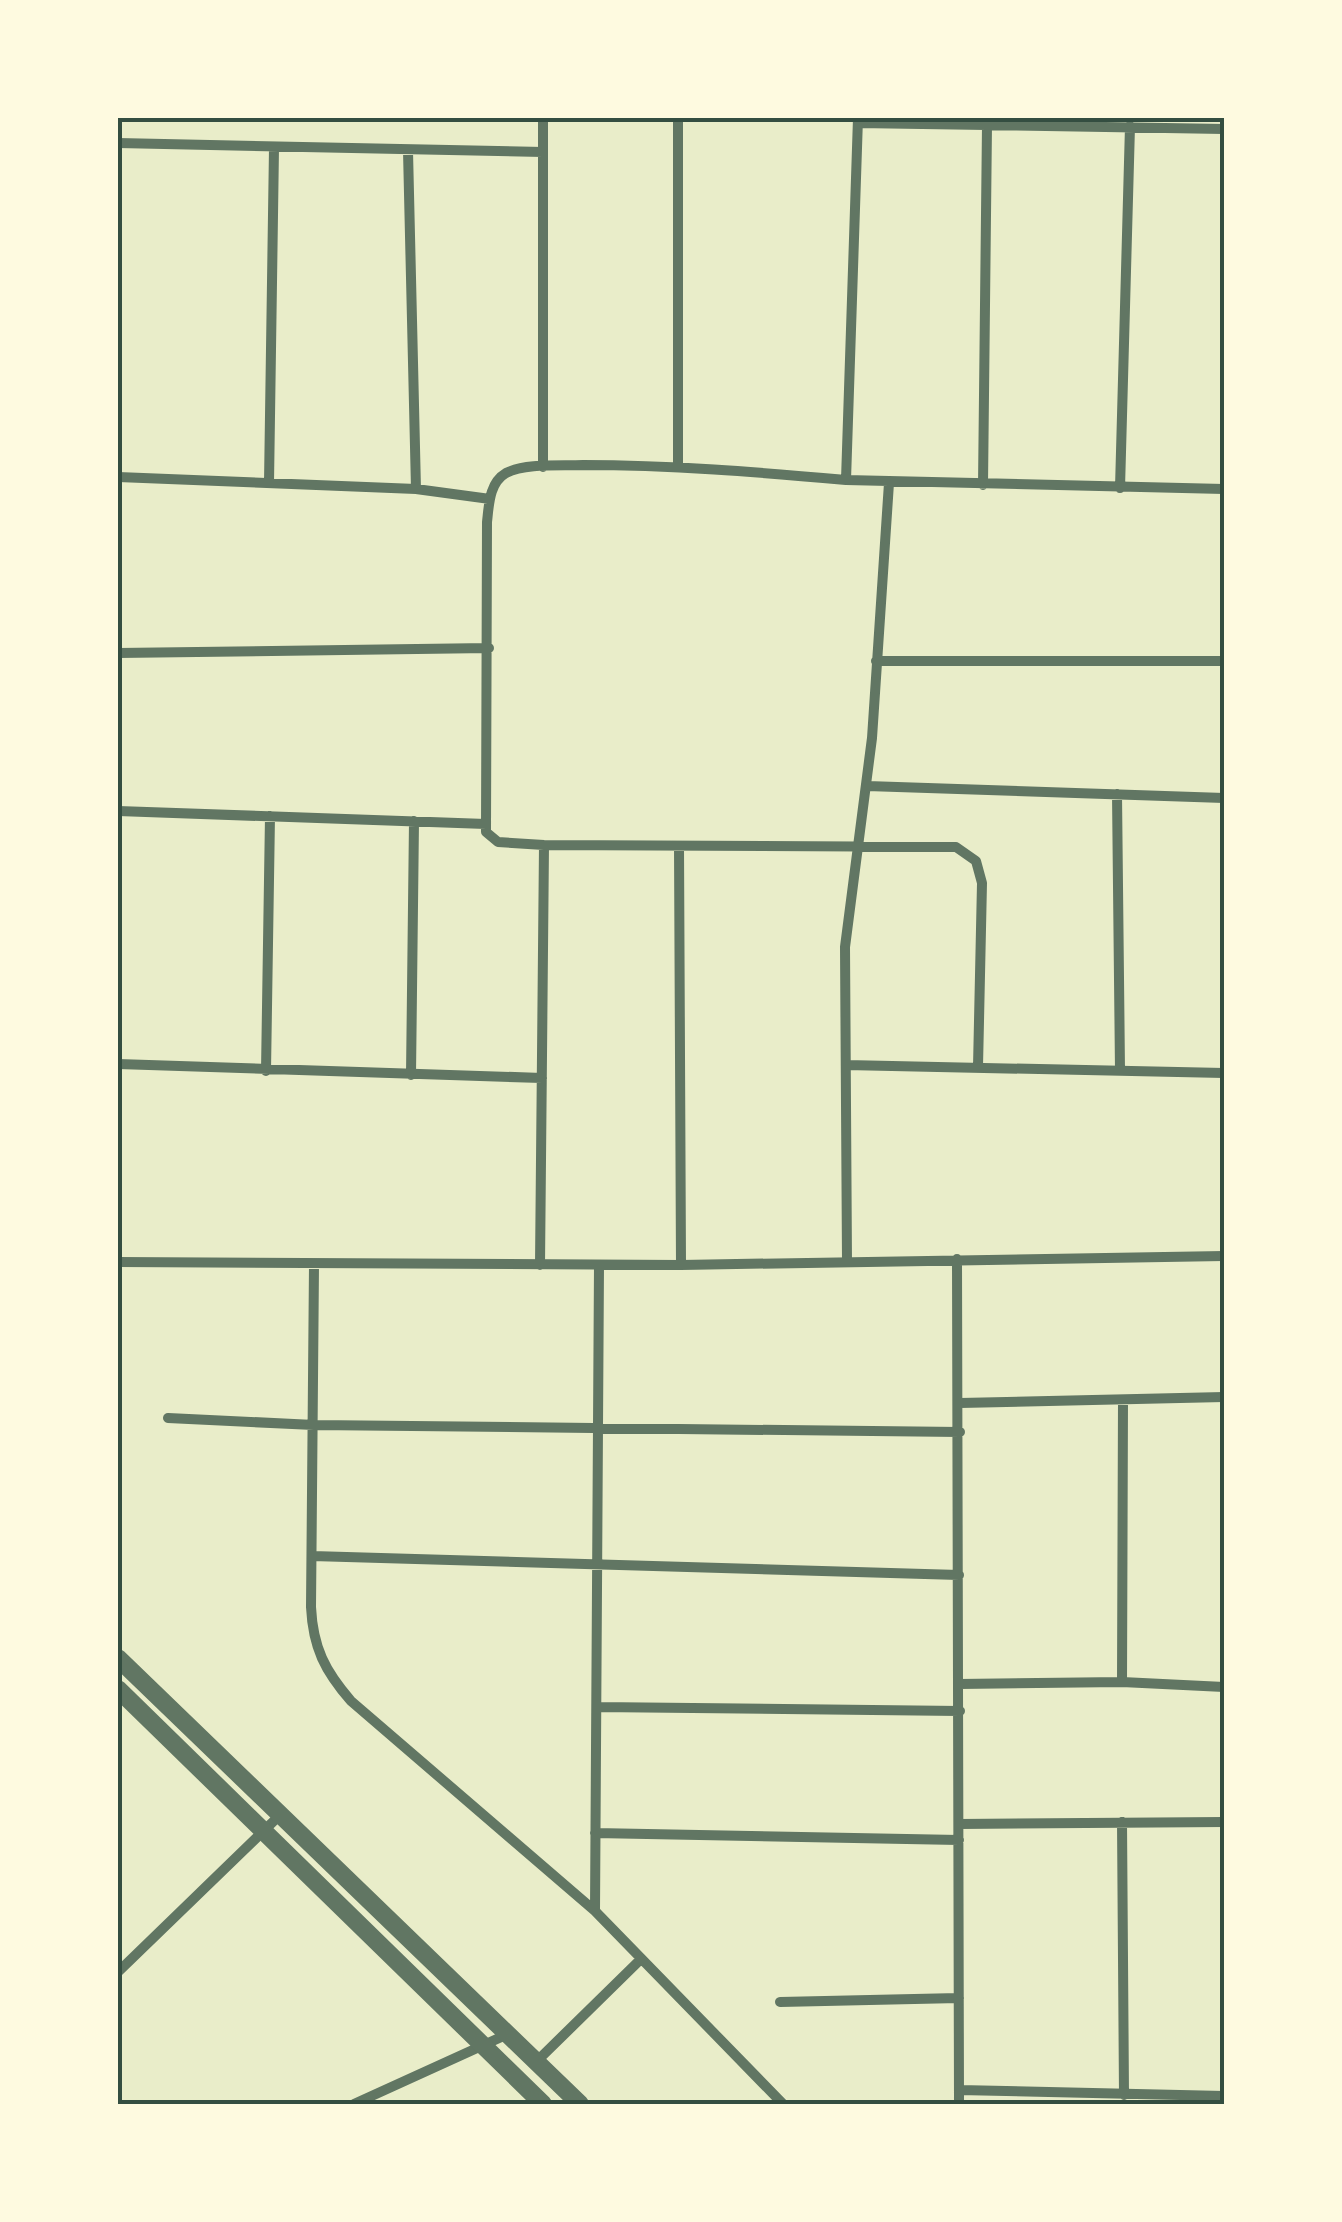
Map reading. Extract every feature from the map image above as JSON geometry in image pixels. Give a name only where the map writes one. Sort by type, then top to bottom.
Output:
[{"type":"street","points":[[543,118],[543,467]]},
{"type":"street","points":[[678,118],[678,465]]},
{"type":"street","points":[[846,480],[858,120],[1224,129]]},
{"type":"street","points":[[983,485],[987,125]]},
{"type":"street","points":[[1120,488],[1130,126]]},
{"type":"street","points":[[118,144],[543,152]]},
{"type":"street","points":[[269,483],[274,148]]},
{"type":"street","points":[[408,151],[416,489]]},
{"type":"street","points":[[978,1068],[982,883],[976,861],[956,847],[544,845],[498,842],[486,832],[490,499],[495,484],[507,472],[543,467],[678,465],[889,483],[1224,489]]},
{"type":"street","points":[[118,477],[416,489],[490,499]]},
{"type":"street","points":[[848,1261],[845,947],[867,786],[889,483]]},
{"type":"street","points":[[118,653],[489,648]]},
{"type":"street","points":[[876,661],[1224,661]]},
{"type":"street","points":[[867,786],[1224,798]]},
{"type":"street","points":[[1117,794],[1120,1070]]},
{"type":"street","points":[[118,810],[486,824]]},
{"type":"street","points":[[266,1071],[270,816]]},
{"type":"street","points":[[411,1075],[414,821]]},
{"type":"street","points":[[540,1265],[544,845]]},
{"type":"street","points":[[679,846],[681,1265]]},
{"type":"street","points":[[118,1064],[542,1078]]},
{"type":"street","points":[[846,1065],[1224,1073]]},
{"type":"street","points":[[118,1262],[681,1265],[1224,1256]]},
{"type":"street","points":[[957,1260],[959,2104]]},
{"type":"street","points":[[314,1264],[313,1641],[336,1684],[595,1911],[783,2104]]},
{"type":"street","points":[[595,1911],[599,1265]]},
{"type":"street","points":[[960,1403],[1224,1398]]},
{"type":"street","points":[[1122,1400],[1122,1682]]},
{"type":"street","points":[[168,1418],[314,1424],[960,1432]]},
{"type":"street","points":[[312,1556],[598,1568],[960,1575]]},
{"type":"street","points":[[118,1658],[580,2104]]},
{"type":"street","points":[[959,1684],[1122,1682],[1224,1686]]},
{"type":"street","points":[[118,1689],[260,1832],[543,2104]]},
{"type":"street","points":[[597,1707],[960,1711]]},
{"type":"street","points":[[118,1972],[280,1814]]},
{"type":"street","points":[[1122,1822],[1124,2095]]},
{"type":"street","points":[[959,1824],[1224,1822]]},
{"type":"street","points":[[595,1833],[959,1840]]},
{"type":"street","points":[[536,2062],[642,1958]]},
{"type":"street","points":[[780,2002],[959,1998]]},
{"type":"street","points":[[354,2104],[508,2034]]},
{"type":"street","points":[[959,2090],[1224,2096]]}]
